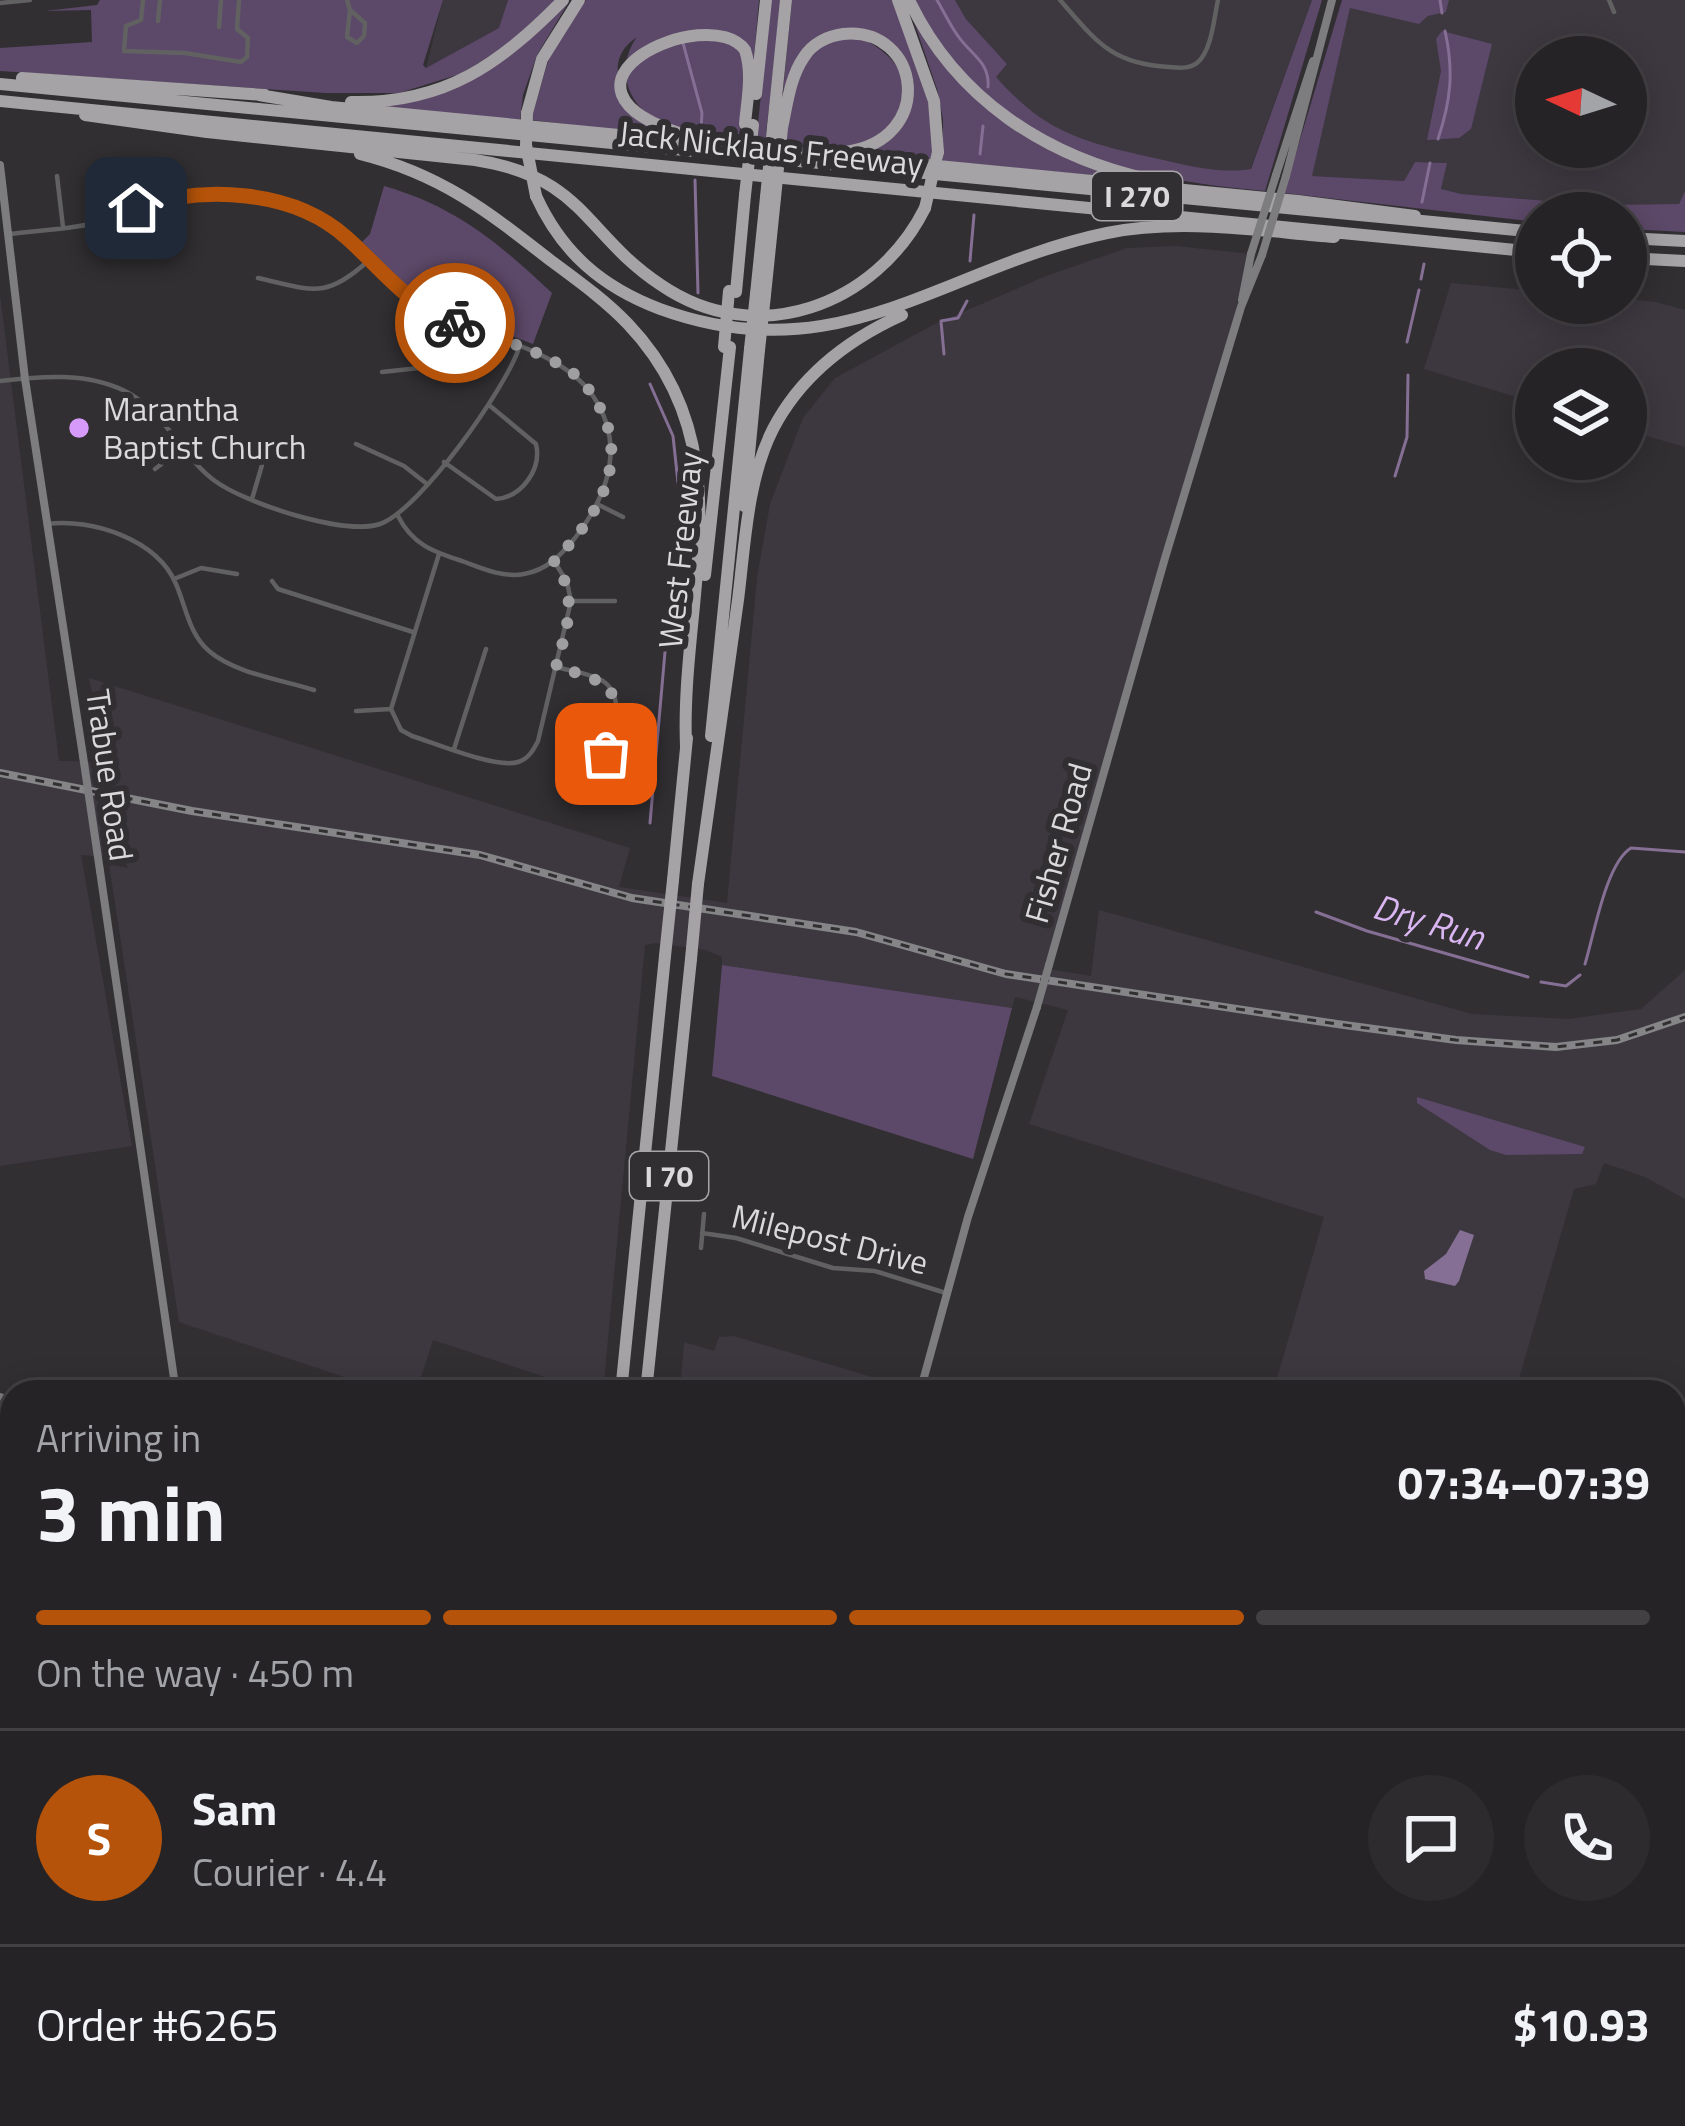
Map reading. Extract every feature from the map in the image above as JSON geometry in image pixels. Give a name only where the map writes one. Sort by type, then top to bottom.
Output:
[{"type":"highway","points":[[0,80],[365,102],[437,90],[494,63],[563,0]]},
{"type":"highway","points":[[579,0],[542,59],[527,113],[527,160],[536,196],[566,247],[598,278],[670,313],[742,328],[809,328],[865,318],[1039,252],[1114,231],[1162,226],[1437,243]]},
{"type":"highway","name":"West Freeway","points":[[620,1380],[749,125],[766,0]]},
{"type":"highway","name":"West Freeway","points":[[647,1380],[778,128],[786,0]]},
{"type":"highway","points":[[0,101],[207,132],[475,160],[527,172],[568,196],[659,284],[707,307],[749,315],[817,308],[859,287],[896,254],[925,208],[938,152],[938,120],[898,0]]},
{"type":"highway","points":[[909,0],[956,72],[1032,136],[1089,164],[1210,193]]},
{"type":"highway","points":[[728,20],[747,59],[749,125]]},
{"type":"highway","points":[[778,128],[801,61],[818,43],[854,34],[880,41],[898,57],[907,77],[907,103],[887,137],[849,151],[796,152]]},
{"type":"highway","points":[[624,53],[626,89],[643,116],[662,128],[718,145]]},
{"type":"highway","name":"Jack Nicklaus Freeway","points":[[0,80],[1515,230]]},
{"type":"highway","points":[[259,95],[331,107],[1210,193],[1515,230]]},
{"type":"highway","name":"Jack Nicklaus Freeway","points":[[0,101],[1515,250]]},
{"type":"highway","points":[[324,144],[414,170],[476,202],[615,311],[667,375],[689,424],[700,490],[686,746]]},
{"type":"highway","points":[[1647,239],[1685,241]]},
{"type":"highway","points":[[698,884],[758,470],[774,428],[798,391],[833,355],[861,336],[1039,252]]},
{"type":"highway","points":[[1647,259],[1685,262]]},
{"type":"highway","points":[[730,651],[755,350]]},
{"type":"main road","name":"Fisher Road","points":[[923,1380],[1332,0]]},
{"type":"main road","name":"Trabue Road","points":[[0,165],[26,379],[174,1380]]},
{"type":"street","points":[[2,16],[0,3],[30,0]]},
{"type":"street","points":[[143,0],[142,20],[126,26],[124,51],[245,60],[248,38],[237,29],[239,0]]},
{"type":"street","points":[[158,21],[160,0]]},
{"type":"street","points":[[219,27],[221,0]]},
{"type":"street","points":[[347,0],[347,37],[357,43],[364,36],[365,22],[350,10]]},
{"type":"street","points":[[1060,0],[1099,45],[1121,58],[1162,67],[1197,63],[1206,48],[1218,0]]},
{"type":"street","points":[[1609,0],[1613,12]]},
{"type":"street","points":[[57,176],[63,227]]},
{"type":"street","points":[[10,234],[110,219],[171,198],[261,198],[319,217],[349,239],[412,301],[570,371],[599,406],[611,448],[608,478],[598,505],[554,561],[534,572],[515,575],[439,554],[413,539],[398,516]]},
{"type":"street","points":[[258,278],[325,290],[345,282],[368,261]]},
{"type":"street","points":[[0,269],[14,267]]},
{"type":"street","points":[[382,372],[419,368],[432,354],[447,320]]},
{"type":"street","points":[[0,381],[83,378],[122,389],[158,414],[213,479],[252,500],[350,527],[368,527],[398,516],[427,484],[489,405],[519,348]]},
{"type":"street","points":[[444,462],[496,499],[517,492],[528,479],[538,462],[536,444],[489,405]]},
{"type":"street","points":[[356,444],[404,466],[427,484]]},
{"type":"street","points":[[154,469],[185,446]]},
{"type":"street","points":[[252,500],[262,465]]},
{"type":"street","points":[[598,505],[623,517]]},
{"type":"street","points":[[47,524],[85,523],[155,556],[174,579],[206,650],[314,690]]},
{"type":"street","points":[[439,554],[391,709],[401,730],[507,764],[529,755],[538,741],[556,667],[571,602],[567,582],[554,561]]},
{"type":"street","points":[[174,579],[201,568],[237,574]]},
{"type":"street","points":[[272,581],[278,589],[413,632]]},
{"type":"street","points":[[571,602],[615,601]]},
{"type":"street","points":[[454,748],[486,649]]},
{"type":"street","points":[[556,667],[601,680],[616,700],[616,717],[596,791]]},
{"type":"street","points":[[356,711],[391,709]]},
{"type":"street","points":[[701,1248],[704,1214]]},
{"type":"street","name":"Milepost Drive","points":[[702,1233],[736,1238],[840,1269],[875,1271],[946,1293]]},
{"type":"shaded area","points":[[100,0],[443,0],[423,65],[426,68],[499,28],[508,0],[556,0],[505,47],[460,74],[399,93],[325,93],[0,71],[0,48],[92,42],[91,10],[45,11],[97,5]]},
{"type":"shaded area","points":[[443,0],[508,0],[500,28],[426,68]]},
{"type":"shaded area","points":[[570,0],[537,55],[520,120],[374,107],[418,98],[527,41]]},
{"type":"shaded area","points":[[586,0],[759,0],[753,68],[738,47],[715,33],[662,28],[639,36],[623,51],[618,72],[627,99],[668,136],[531,120],[550,54]]},
{"type":"shaded area","points":[[771,0],[781,0],[765,143],[756,142]]},
{"type":"shaded area","points":[[792,0],[894,0],[932,112],[932,159],[863,154],[879,146],[911,85],[880,38],[824,37],[783,91]]},
{"type":"shaded area","points":[[913,0],[955,0],[1007,64],[996,77],[1051,124],[1110,148],[1227,171],[1251,169],[1312,0],[1322,0],[1265,191],[1136,171],[1058,142],[1021,122],[953,63]]},
{"type":"shaded area","points":[[955,0],[1312,0],[1250,170],[1223,173],[1081,142],[1045,121],[995,77],[1007,64]]},
{"type":"shaded area","points":[[1342,0],[1449,0],[1446,12],[1428,16],[1419,24],[1350,8],[1312,176],[1404,181],[1415,162],[1447,163],[1441,189],[1515,198],[1515,220],[1284,193]]},
{"type":"shaded area","points":[[1449,0],[1685,0],[1685,191],[1679,204],[1647,204],[1647,192],[1515,192],[1515,198],[1461,194],[1441,190],[1446,163],[1415,162],[1404,181],[1311,176],[1350,8],[1419,23],[1446,12]]},
{"type":"shaded area","points":[[683,9],[708,14],[736,39],[744,77],[739,140],[691,133],[657,121],[634,100],[627,84],[626,67],[638,36],[665,14]]},
{"type":"shaded area","points":[[911,13],[996,115],[1143,180],[943,161],[937,89]]},
{"type":"shaded area","points":[[1442,31],[1492,44],[1471,129],[1459,138],[1427,140],[1441,71],[1436,39]]},
{"type":"shaded area","points":[[861,38],[893,61],[903,81],[901,105],[886,130],[854,146],[783,145],[795,86],[808,58],[831,41]]},
{"type":"shaded area","points":[[384,186],[433,204],[475,228],[552,293],[533,344],[448,312],[414,293],[362,242],[370,234]]},
{"type":"shaded area","points":[[1685,191],[1685,232],[1647,230],[1647,204],[1679,204]]},
{"type":"shaded area","points":[[1176,246],[1251,254],[1241,308],[1048,969],[1091,976],[1099,910],[1472,1014],[1568,1019],[1641,1009],[1685,970],[1685,1199],[1645,1177],[1604,1163],[1596,1184],[1574,1189],[1518,1380],[1276,1380],[1324,1217],[1029,1124],[1068,1010],[1015,997],[1012,1008],[722,965],[722,957],[706,950],[655,943],[645,945],[604,1380],[555,1380],[433,1340],[420,1380],[353,1380],[179,1322],[109,864],[128,868],[123,858],[81,855],[132,1146],[0,1166],[0,295],[59,761],[107,762],[89,678],[630,848],[619,887],[727,903],[757,578],[770,504],[803,418],[835,378],[933,325],[1046,276],[1127,248]]},
{"type":"shaded area","points":[[1451,283],[1515,289],[1515,324],[1647,324],[1647,301],[1685,310],[1685,447],[1647,436],[1647,348],[1515,348],[1515,397],[1424,369]]},
{"type":"shaded area","points":[[722,965],[1012,1008],[973,1159],[712,1076]]},
{"type":"shaded area","points":[[1417,1097],[1585,1147],[1582,1154],[1506,1155],[1490,1150],[1417,1103]]},
{"type":"shaded area","points":[[1460,1230],[1474,1235],[1459,1281],[1455,1286],[1425,1279],[1424,1271],[1446,1254]]},
{"type":"shaded area","points":[[734,1336],[882,1380],[681,1380],[684,1342],[714,1351],[719,1337]]},
{"type":"waterway","points":[[937,0],[958,36],[983,65],[988,87]]},
{"type":"waterway","points":[[1440,0],[1442,13]]},
{"type":"waterway","points":[[1438,139],[1450,85],[1445,31]]},
{"type":"waterway","points":[[683,43],[702,113],[701,129]]},
{"type":"waterway","points":[[980,154],[983,126]]},
{"type":"waterway","points":[[1422,202],[1430,163]]},
{"type":"waterway","points":[[695,180],[698,293]]},
{"type":"waterway","points":[[970,261],[974,215]]},
{"type":"waterway","points":[[1421,279],[1424,264]]},
{"type":"waterway","points":[[1407,342],[1419,290]]},
{"type":"waterway","points":[[944,354],[941,321],[958,318],[967,301]]},
{"type":"waterway","points":[[1395,476],[1407,437],[1408,375]]},
{"type":"waterway","points":[[650,384],[673,436],[679,492],[650,823]]},
{"type":"waterway","name":"Dry Run","points":[[1585,964],[1608,884],[1622,856],[1631,848],[1685,852]]},
{"type":"waterway","name":"Dry Run","points":[[1316,912],[1528,977]]},
{"type":"waterway","name":"Dry Run","points":[[1541,982],[1566,986],[1580,975]]},
{"type":"railway","points":[[0,773],[192,811],[480,855],[632,898],[856,932],[1006,974],[1337,1024],[1556,1047],[1617,1040],[1685,1017]]},
{"type":"way so far","points":[[455,323],[570,371],[591,392],[606,420],[611,464],[603,496],[554,561],[567,582],[571,602],[556,667],[601,680],[614,693],[616,717],[606,754]]},
{"type":"place","name":"Marantha Baptist Church","points":[[79,428]]},
{"type":"route","points":[[136,208],[184,196],[286,203],[329,224],[412,301],[455,323]]}]
